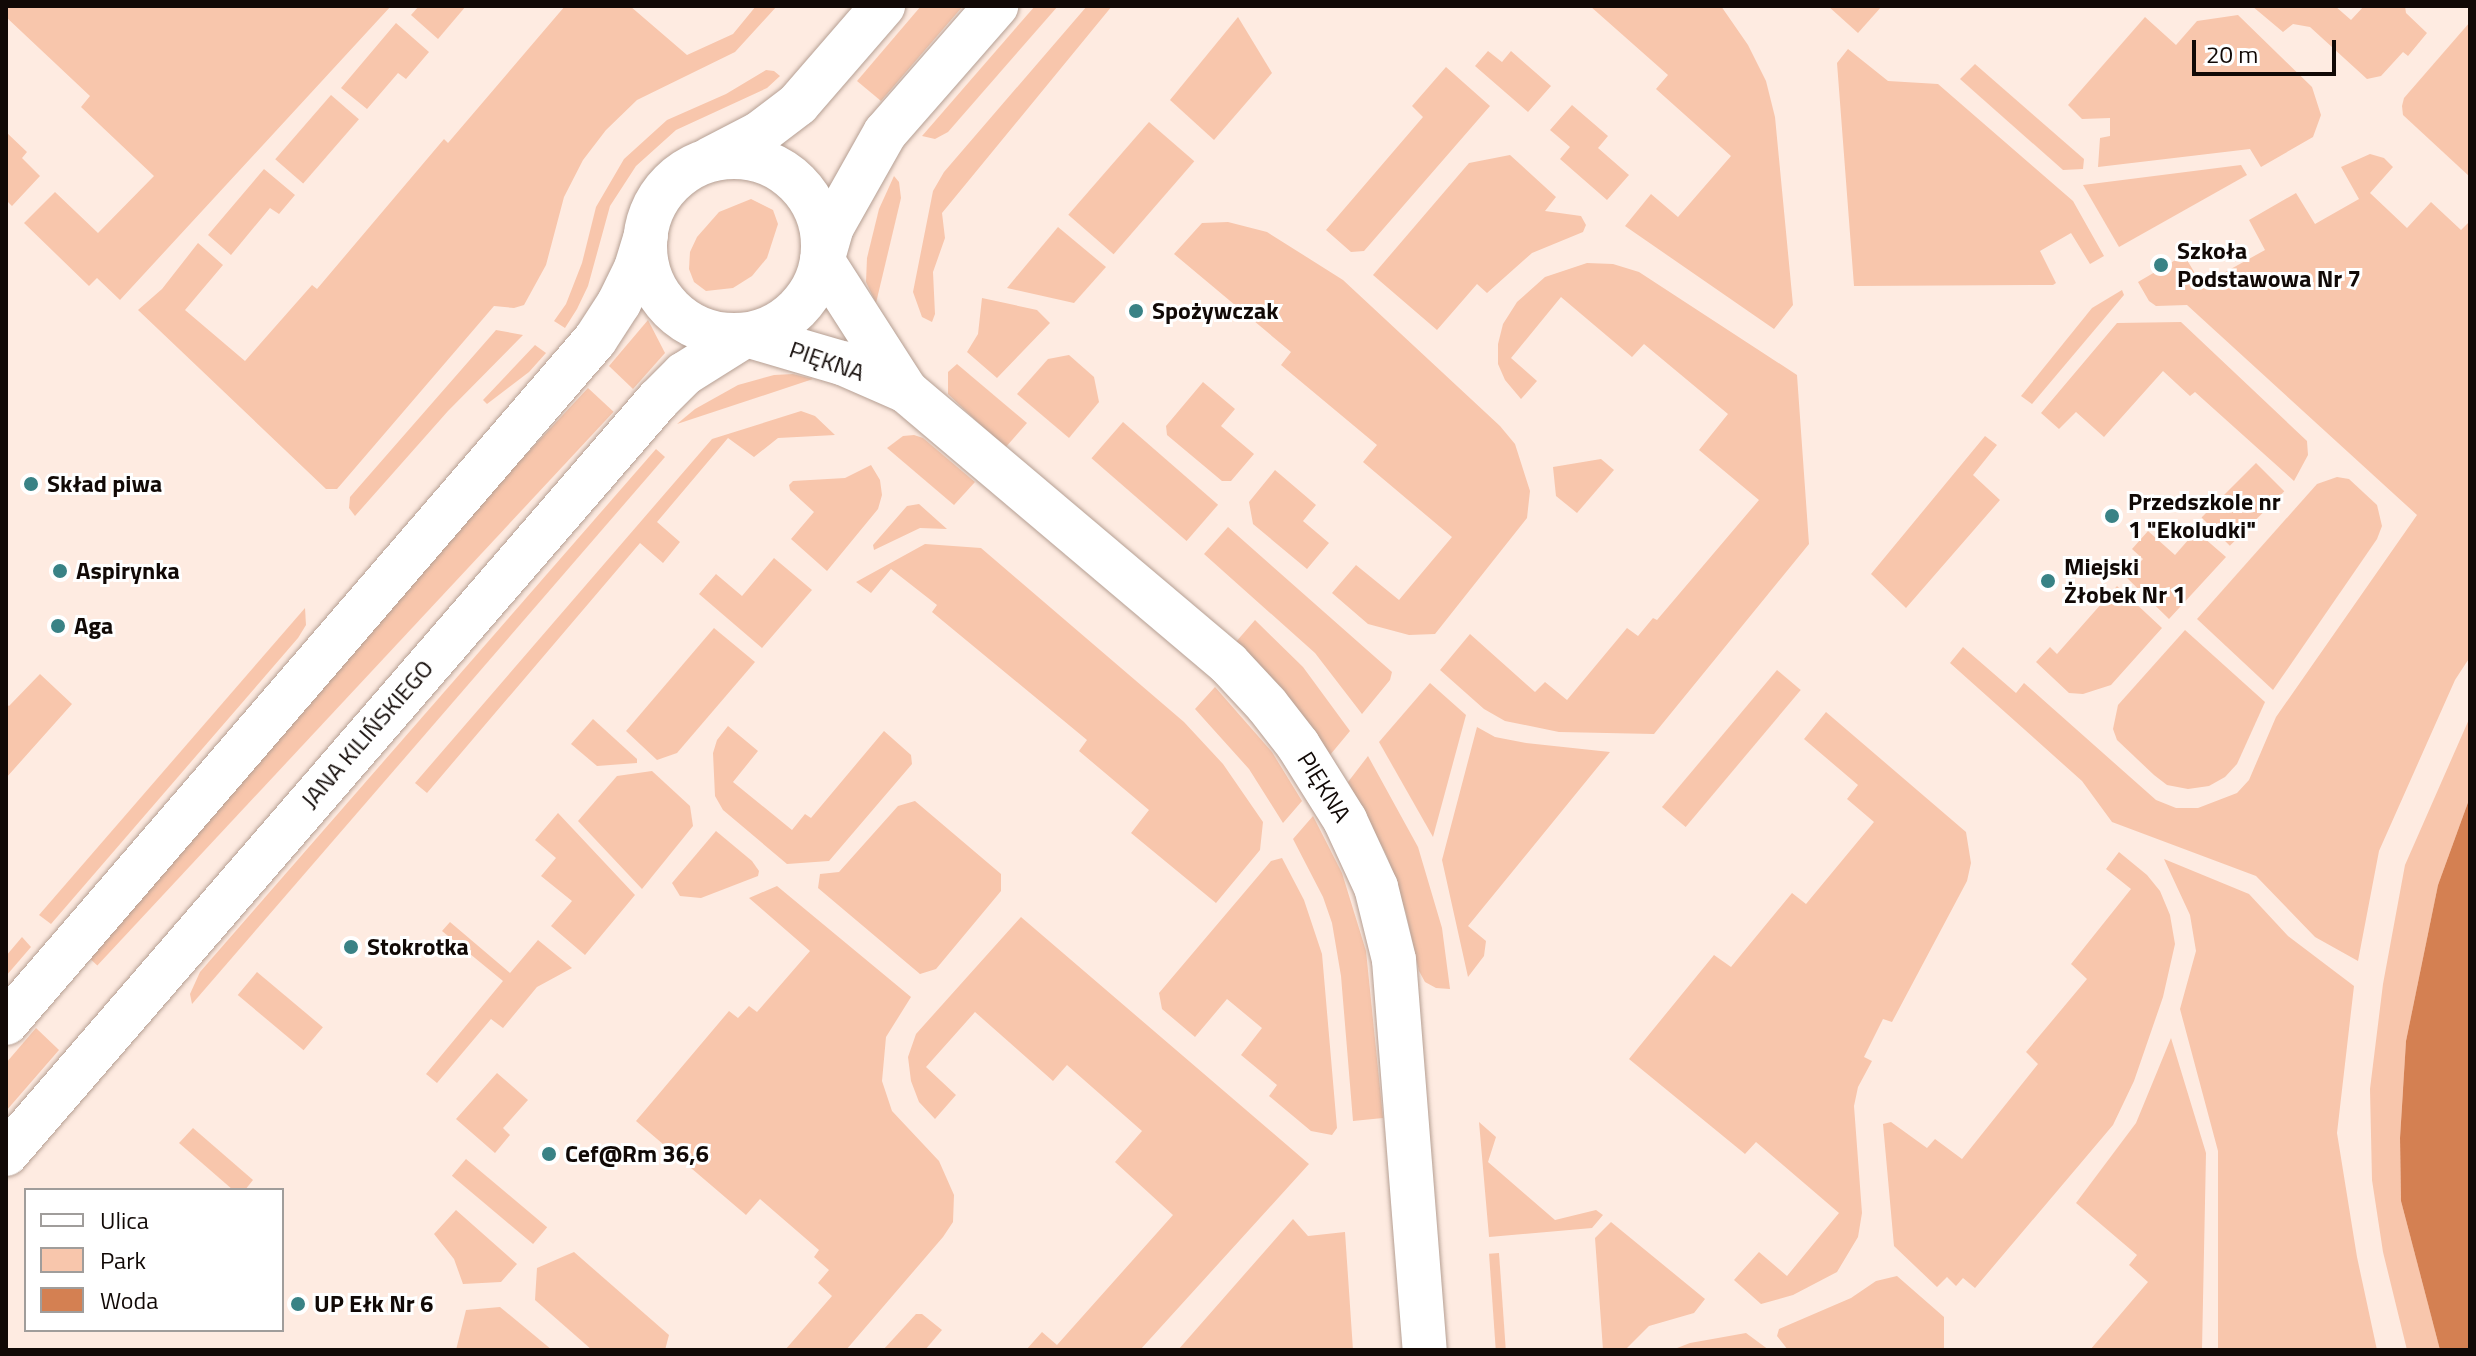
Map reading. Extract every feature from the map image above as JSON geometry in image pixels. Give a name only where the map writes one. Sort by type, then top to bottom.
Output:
[{"type":"street","points":[[6,1023],[595,340],[631,280],[662,197],[691,168],[760,133],[798,104],[883,6]]},
{"type":"street","points":[[646,235],[646,258],[652,281],[664,301],[700,329],[722,335],[746,335],[767,329],[787,318],[803,303],[815,283],[832,227],[885,133],[996,6]]},
{"type":"street","points":[[691,168],[714,159],[739,157],[763,162],[785,173],[803,190],[817,211],[822,236],[822,260]]},
{"type":"street","name":"PIĘKNA","points":[[822,260],[906,391]]},
{"type":"street","name":"PIĘKNA","points":[[746,335],[842,363],[906,391],[1228,663],[1290,735],[1345,820],[1376,887],[1394,960],[1425,1350]]},
{"type":"street","name":"JANA KILIŃSKIEGO","points":[[6,1154],[658,400],[684,374],[746,335]]},
{"type":"green space","points":[[6,6],[391,6],[120,300],[97,278],[89,286],[24,223],[55,192],[98,233],[154,176],[81,107],[90,96],[6,17]]},
{"type":"green space","points":[[419,6],[466,6],[438,39],[411,15]]},
{"type":"green space","points":[[565,6],[630,6],[687,55],[733,34],[756,6],[777,6],[735,52],[637,100],[606,130],[583,160],[564,197],[546,265],[524,305],[514,308],[494,306],[337,489],[326,489],[138,310],[162,289],[198,243],[223,265],[185,310],[245,361],[312,285],[317,289],[444,139],[448,143]]},
{"type":"green space","points":[[921,6],[963,6],[881,101],[857,81]]},
{"type":"green space","points":[[1035,6],[1058,6],[948,132],[935,139],[922,136]]},
{"type":"green space","points":[[1087,6],[1112,6],[942,213],[945,238],[933,272],[935,314],[932,322],[922,317],[913,292],[933,191],[944,172]]},
{"type":"green space","points":[[1590,6],[1721,6],[1748,45],[1766,81],[1775,117],[1793,305],[1774,329],[1625,226],[1651,194],[1678,217],[1731,156],[1656,89],[1668,75]]},
{"type":"green space","points":[[1828,6],[1882,6],[1858,33]]},
{"type":"green space","points":[[2252,6],[2335,6],[2351,20],[2364,6],[2405,6],[2406,13],[2427,33],[2408,56],[2403,52],[2381,76],[2367,79],[2310,27],[2293,24],[2283,32]]},
{"type":"green space","points":[[2238,15],[2312,87],[2321,115],[2313,137],[2261,167],[2250,149],[2098,167],[2100,138],[2110,136],[2110,118],[2082,119],[2068,105],[2145,17],[2176,45],[2197,21]]},
{"type":"green space","points":[[1238,17],[1272,73],[1214,140],[1170,100]]},
{"type":"green space","points":[[2470,22],[2470,177],[2403,115],[2402,106],[2404,98]]},
{"type":"green space","points":[[396,23],[429,52],[406,79],[398,73],[367,109],[341,88]]},
{"type":"green space","points":[[1848,49],[1888,81],[1938,84],[2073,201],[2104,256],[2090,264],[2071,233],[2040,251],[2056,283],[2053,285],[1854,286],[1837,63]]},
{"type":"green space","points":[[1488,51],[1502,62],[1511,51],[1551,86],[1528,112],[1475,66]]},
{"type":"green space","points":[[1975,64],[2084,159],[2083,169],[2063,170],[1960,79]]},
{"type":"green space","points":[[1446,67],[1490,106],[1364,251],[1351,252],[1326,230],[1423,117],[1412,106]]},
{"type":"green space","points":[[766,70],[780,76],[767,88],[676,130],[636,166],[610,206],[588,286],[577,309],[565,328],[554,321],[566,304],[582,263],[596,207],[624,159],[667,120],[726,94]]},
{"type":"green space","points":[[331,95],[359,119],[303,183],[275,159]]},
{"type":"green space","points":[[1572,105],[1608,136],[1598,148],[1629,175],[1607,200],[1560,159],[1570,147],[1550,130]]},
{"type":"green space","points":[[1149,122],[1194,161],[1114,254],[1068,215]]},
{"type":"green space","points":[[6,132],[27,152],[22,158],[40,176],[12,206],[6,200]]},
{"type":"green space","points":[[2370,154],[2384,158],[2393,167],[2370,193],[2407,228],[2431,202],[2461,230],[2470,221],[2470,657],[2455,680],[2379,851],[2358,961],[2315,937],[2256,876],[2112,822],[2082,781],[1950,663],[1963,647],[2016,693],[2024,683],[2156,800],[2176,808],[2198,808],[2237,793],[2249,780],[2276,717],[2417,515],[2187,305],[2156,306],[2149,301],[2138,282],[2184,255],[2202,285],[2265,250],[2249,220],[2296,193],[2315,224],[2359,199],[2341,167]]},
{"type":"green space","points":[[1510,155],[1556,197],[1545,211],[1581,216],[1586,225],[1583,232],[1532,253],[1487,293],[1477,284],[1437,330],[1373,275],[1469,163]]},
{"type":"green space","points":[[2241,165],[2247,175],[2119,247],[2083,185]]},
{"type":"green space","points":[[264,169],[295,195],[279,214],[270,208],[231,255],[208,235]]},
{"type":"green space","points":[[894,176],[899,182],[901,198],[876,303],[866,282],[867,258],[879,209]]},
{"type":"green space","points":[[751,199],[773,210],[778,224],[767,258],[752,276],[733,288],[706,291],[694,282],[689,269],[690,252],[697,237],[719,212]]},
{"type":"green space","points":[[1228,222],[1267,232],[1343,280],[1500,426],[1515,444],[1530,491],[1527,518],[1435,634],[1409,635],[1368,624],[1332,593],[1356,565],[1399,600],[1452,537],[1363,462],[1377,445],[1281,365],[1291,352],[1174,254],[1202,223]]},
{"type":"green space","points":[[1058,227],[1106,267],[1074,303],[1007,288]]},
{"type":"green space","points":[[1587,263],[1613,264],[1639,272],[1797,375],[1809,544],[1654,734],[1559,732],[1505,721],[1484,709],[1440,670],[1470,634],[1535,692],[1545,682],[1567,700],[1627,628],[1638,636],[1653,618],[1657,620],[1759,500],[1699,450],[1728,414],[1644,344],[1632,357],[1561,297],[1511,358],[1537,381],[1521,399],[1505,380],[1498,364],[1498,344],[1503,324],[1517,302],[1545,277]]},
{"type":"green space","points":[[2122,290],[2124,295],[2032,404],[2021,396],[2092,308]]},
{"type":"green space","points":[[982,298],[1037,310],[1050,323],[997,378],[967,352],[978,334]]},
{"type":"green space","points":[[648,320],[665,353],[633,389],[609,366]]},
{"type":"green space","points":[[2181,322],[2307,441],[2308,455],[2294,481],[2195,392],[2190,396],[2163,371],[2104,437],[2076,412],[2059,429],[2041,413],[2117,323]]},
{"type":"green space","points":[[496,330],[523,335],[448,411],[355,516],[349,508],[350,497]]},
{"type":"green space","points":[[535,345],[546,353],[529,372],[487,404],[483,400]]},
{"type":"green space","points":[[1069,355],[1094,377],[1099,402],[1069,438],[1017,394],[1048,359]]},
{"type":"green space","points":[[957,364],[1027,423],[1005,448],[948,394],[948,372]]},
{"type":"green space","points":[[793,374],[813,379],[677,424],[695,409],[738,385],[774,375]]},
{"type":"green space","points":[[1203,382],[1235,409],[1221,426],[1254,454],[1231,481],[1222,481],[1167,435],[1166,426]]},
{"type":"green space","points":[[588,388],[614,412],[97,966],[72,942]]},
{"type":"green space","points":[[801,411],[815,416],[835,435],[778,438],[754,457],[728,438],[657,522],[680,542],[663,563],[640,543],[427,793],[415,783],[712,439]]},
{"type":"green space","points":[[1123,422],[1218,505],[1187,541],[1092,458]]},
{"type":"green space","points":[[903,436],[923,438],[975,482],[954,505],[887,448]]},
{"type":"green space","points":[[1985,436],[1997,445],[1973,475],[2000,500],[1906,608],[1871,574]]},
{"type":"green space","points":[[656,449],[665,457],[192,1004],[190,994],[200,972]]},
{"type":"green space","points":[[1601,459],[1614,470],[1577,513],[1556,496],[1553,467]]},
{"type":"green space","points":[[2256,463],[2284,491],[2230,546],[2202,517]]},
{"type":"green space","points":[[871,465],[880,480],[882,495],[878,509],[827,571],[791,539],[814,512],[790,490],[789,485],[793,481],[845,478]]},
{"type":"green space","points":[[1275,470],[1316,505],[1303,521],[1329,543],[1307,569],[1253,524],[1249,502]]},
{"type":"green space","points":[[2337,477],[2349,479],[2377,505],[2382,526],[2377,539],[2273,690],[2197,619],[2317,484]]},
{"type":"green space","points":[[919,504],[947,529],[920,528],[874,550],[873,545],[907,506]]},
{"type":"green space","points":[[1228,527],[1392,672],[1390,680],[1362,714],[1315,653],[1204,554]]},
{"type":"green space","points":[[2148,531],[2175,555],[2196,531],[2226,557],[2169,619],[2126,577],[2143,559],[2132,549]]},
{"type":"green space","points":[[925,544],[981,548],[1184,722],[1223,764],[1263,822],[1260,850],[1216,903],[1131,833],[1149,810],[1079,751],[1087,740],[932,612],[937,605],[891,569],[871,593],[856,582]]},
{"type":"green space","points":[[774,558],[812,590],[762,648],[699,594],[716,574],[742,596]]},
{"type":"green space","points":[[2117,586],[2162,628],[2111,685],[2083,694],[2069,693],[2036,662],[2050,647],[2057,654]]},
{"type":"green space","points":[[305,608],[306,625],[298,638],[51,924],[39,915]]},
{"type":"green space","points":[[1255,620],[1303,667],[1350,731],[1330,755],[1281,687],[1235,643]]},
{"type":"green space","points":[[714,628],[755,662],[677,753],[657,760],[626,731]]},
{"type":"green space","points":[[2185,630],[2265,702],[2237,764],[2225,777],[2209,786],[2188,789],[2167,785],[2154,775],[2117,740],[2113,729],[2118,705]]},
{"type":"green space","points":[[1777,670],[1801,690],[1686,827],[1662,807]]},
{"type":"green space","points":[[40,674],[72,704],[6,778],[6,704],[9,706]]},
{"type":"green space","points":[[1430,683],[1466,715],[1433,837],[1379,742]]},
{"type":"green space","points":[[1215,687],[1272,752],[1302,801],[1283,823],[1249,769],[1195,709]]},
{"type":"green space","points":[[1826,712],[1966,832],[1971,863],[1967,881],[1892,1022],[1883,1019],[1864,1057],[1872,1061],[1858,1087],[1854,1106],[1862,1213],[1858,1237],[1837,1272],[1793,1295],[1761,1304],[1734,1280],[1759,1252],[1787,1276],[1839,1213],[1756,1142],[1745,1154],[1629,1059],[1714,955],[1731,967],[1792,893],[1806,904],[1874,822],[1847,799],[1858,785],[1804,739]]},
{"type":"green space","points":[[2470,717],[2470,797],[2438,885],[2406,1041],[2400,1138],[2401,1201],[2440,1350],[2407,1350],[2383,1252],[2372,1180],[2370,1089],[2383,984],[2405,865]]},
{"type":"green space","points":[[593,719],[637,759],[637,763],[597,766],[571,744]]},
{"type":"green space","points":[[728,726],[758,751],[733,782],[792,830],[805,814],[811,818],[884,731],[911,755],[912,764],[829,861],[787,864],[723,810],[715,796],[713,753],[717,740]]},
{"type":"green space","points":[[1477,727],[1495,737],[1526,743],[1610,752],[1468,926],[1486,941],[1484,956],[1468,977],[1442,860]]},
{"type":"green space","points":[[1368,756],[1418,847],[1442,928],[1450,989],[1436,988],[1425,982],[1419,971],[1406,913],[1387,856],[1348,782]]},
{"type":"green space","points":[[652,771],[690,806],[693,826],[642,889],[578,821],[617,776]]},
{"type":"green space","points":[[915,801],[1001,874],[1001,891],[936,969],[920,974],[818,888],[820,874],[839,872],[898,806]]},
{"type":"green space","points":[[558,813],[635,895],[585,955],[551,926],[572,901],[541,876],[556,858],[535,840]]},
{"type":"green space","points":[[1313,816],[1342,873],[1366,951],[1383,1118],[1353,1121],[1341,976],[1332,923],[1323,897],[1293,839]]},
{"type":"green space","points":[[716,831],[752,861],[759,871],[758,876],[701,898],[680,896],[672,883]]},
{"type":"green space","points":[[2119,852],[2147,875],[2160,891],[2170,915],[2175,944],[2163,997],[2134,1081],[2113,1125],[1975,1288],[1963,1278],[1956,1286],[1947,1277],[1937,1287],[1894,1246],[1883,1124],[1891,1122],[1927,1148],[1935,1139],[1962,1159],[2038,1064],[2026,1052],[2087,979],[2071,964],[2131,889],[2106,869]]},
{"type":"green space","points":[[1282,858],[1304,900],[1322,954],[1337,1128],[1332,1135],[1311,1131],[1269,1096],[1277,1085],[1241,1055],[1262,1028],[1227,999],[1195,1037],[1162,1009],[1159,993],[1271,861]]},
{"type":"green space","points":[[2164,859],[2249,894],[2288,936],[2354,986],[2337,1133],[2357,1257],[2377,1350],[2218,1350],[2218,1151],[2180,1009],[2196,951],[2190,915]]},
{"type":"green space","points":[[777,886],[911,997],[886,1037],[882,1081],[892,1111],[939,1161],[954,1195],[953,1222],[943,1237],[846,1350],[785,1350],[832,1296],[818,1283],[829,1270],[814,1257],[819,1250],[760,1199],[746,1215],[636,1121],[729,1011],[738,1018],[749,1006],[757,1012],[810,951],[749,898]]},
{"type":"green space","points":[[1021,917],[1309,1164],[1140,1350],[1026,1350],[1042,1332],[1057,1345],[1173,1215],[1115,1162],[1142,1131],[1067,1065],[1053,1081],[975,1012],[926,1067],[956,1095],[935,1119],[919,1102],[911,1081],[908,1057],[916,1034]]},
{"type":"green space","points":[[450,922],[510,973],[538,940],[572,968],[537,987],[503,1028],[491,1019],[437,1083],[426,1074],[503,981],[442,931]]},
{"type":"green space","points":[[22,937],[31,947],[6,976],[6,956]]},
{"type":"green space","points":[[257,972],[323,1027],[304,1050],[238,995]]},
{"type":"green space","points":[[36,1028],[59,1050],[6,1111],[6,1063]]},
{"type":"green space","points":[[2171,1038],[2206,1153],[2202,1350],[2090,1350],[2148,1282],[2129,1265],[2137,1255],[2076,1203],[2136,1123]]},
{"type":"green space","points":[[497,1073],[528,1100],[503,1128],[510,1135],[495,1153],[456,1119]]},
{"type":"green space","points":[[1479,1122],[1496,1137],[1488,1162],[1555,1220],[1596,1210],[1603,1215],[1592,1228],[1489,1237]]},
{"type":"green space","points":[[193,1128],[253,1180],[247,1188],[231,1188],[179,1143]]},
{"type":"green space","points":[[466,1159],[547,1227],[533,1244],[452,1176]]},
{"type":"green space","points":[[456,1210],[517,1264],[501,1282],[463,1284],[454,1259],[434,1234]]},
{"type":"green space","points":[[1293,1219],[1308,1236],[1345,1232],[1353,1350],[1178,1350]]},
{"type":"green space","points":[[1611,1222],[1705,1299],[1694,1313],[1649,1326],[1625,1350],[1603,1350],[1595,1238]]},
{"type":"green space","points":[[574,1252],[669,1335],[665,1350],[592,1350],[535,1300],[537,1268]]},
{"type":"green space","points":[[1499,1253],[1506,1350],[1496,1350],[1489,1254]]},
{"type":"green space","points":[[1897,1276],[1944,1317],[1944,1350],[1788,1350],[1777,1336],[1779,1329],[1851,1298],[1876,1281]]},
{"type":"green space","points":[[500,1307],[552,1350],[456,1350],[466,1310]]},
{"type":"green space","points":[[916,1314],[922,1314],[942,1330],[925,1350],[883,1350]]},
{"type":"green space","points":[[1746,1333],[1769,1350],[1672,1350],[1690,1343]]},
{"type":"water","points":[[2470,797],[2470,1350],[2440,1350],[2401,1201],[2400,1138],[2406,1041],[2438,885]]},
{"type":"place","name":"Szkoła Podstawowa Nr 7","points":[[2161,265]]},
{"type":"place","name":"Spożywczak","points":[[1136,311]]},
{"type":"place","name":"Skład piwa","points":[[31,484]]},
{"type":"place","name":"Przedszkole nr 1 \"Ekoludki\"","points":[[2112,516]]},
{"type":"place","name":"Aspirynka","points":[[60,571]]},
{"type":"place","name":"Miejski Żłobek Nr 1","points":[[2048,581]]},
{"type":"place","name":"Aga","points":[[58,626]]},
{"type":"place","name":"Stokrotka","points":[[351,947]]},
{"type":"place","name":"Cef@Rm 36,6","points":[[549,1154]]},
{"type":"place","name":"UP Ełk Nr 6","points":[[298,1304]]}]
